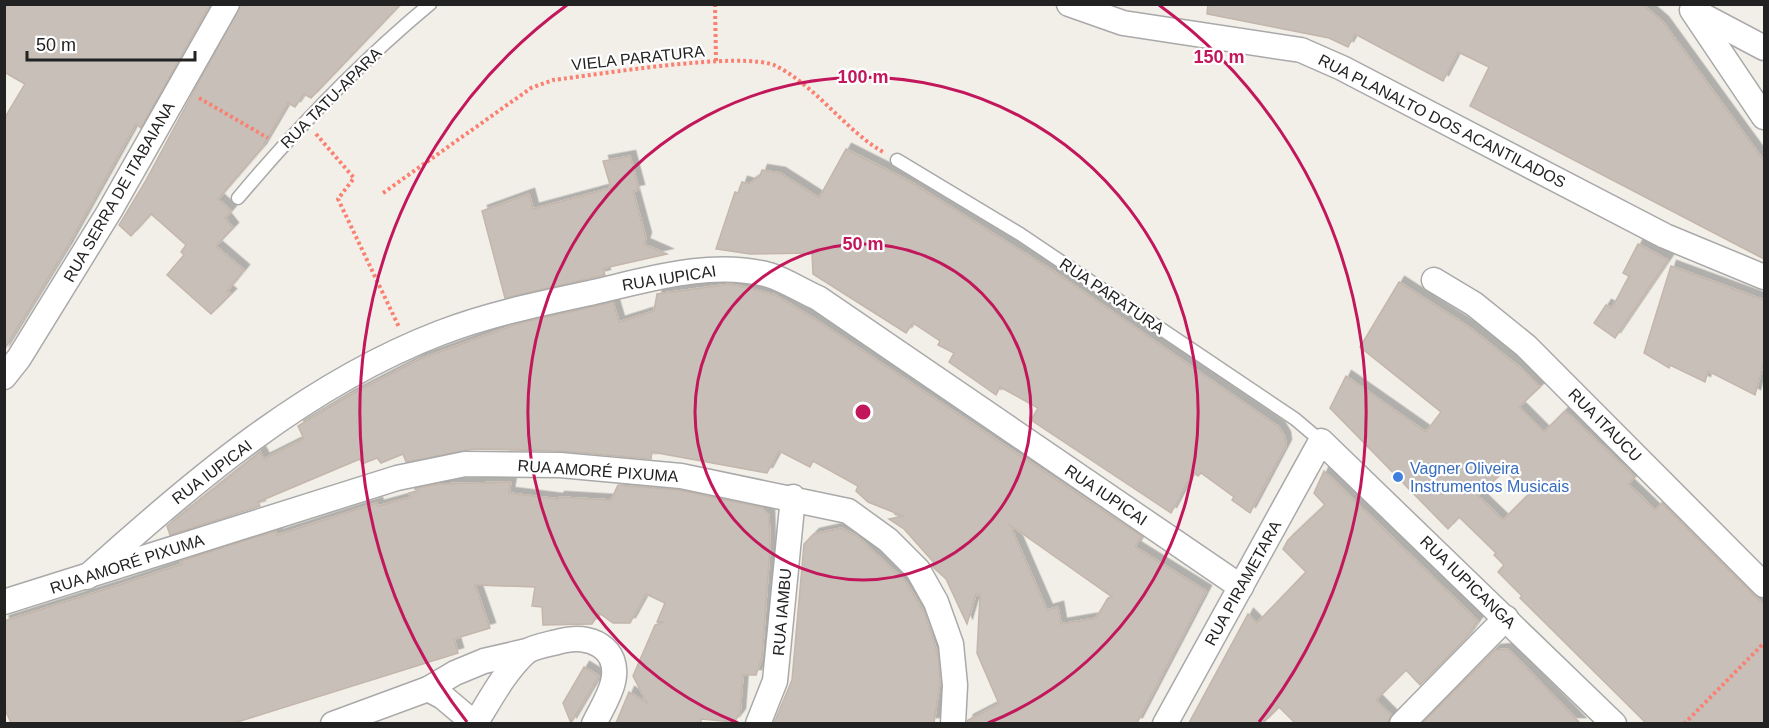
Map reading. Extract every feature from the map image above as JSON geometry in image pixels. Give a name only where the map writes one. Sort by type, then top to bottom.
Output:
[{"type":"street","name":"RUA SERRA DE ITABAIANA","points":[[4,376],[60,293],[227,4]]},
{"type":"street","name":"RUA PLANALTO DOS ACANTILADOS","points":[[1069,4],[1123,23],[1301,50],[1342,68],[1665,236],[1764,277]]},
{"type":"street","points":[[1687,7],[1737,36],[1764,48]]},
{"type":"street","points":[[1687,7],[1764,117]]},
{"type":"street","name":"RUA IUPICAI","points":[[87,577],[157,514],[286,415],[408,346],[447,330],[530,307],[661,276],[734,269],[770,275],[818,298],[1241,587]]},
{"type":"street","name":"RUA ITAUCU","points":[[1434,279],[1474,304],[1526,346],[1764,585]]},
{"type":"street","name":"RUA PIRAMETARA","points":[[1165,723],[1321,441]]},
{"type":"street","name":"RUA IUPICANGA","points":[[1321,441],[1614,723]]},
{"type":"street","name":"RUA AMORÉ PIXUMA","points":[[4,602],[397,478],[465,464],[560,465],[681,477],[848,511],[888,540],[918,570],[936,602],[951,644],[955,685],[953,723]]},
{"type":"street","name":"RUA IAMBU","points":[[758,723],[775,681],[793,498]]},
{"type":"street","points":[[1402,723],[1506,618]]},
{"type":"street","points":[[333,723],[428,689],[455,673],[483,661],[572,638],[591,639],[605,649],[614,665],[613,682],[594,723]]},
{"type":"street","points":[[428,689],[443,697],[475,723],[499,686],[527,651]]},
{"type":"lane","name":"RUA TATU-APARA","points":[[238,198],[305,122],[396,33],[430,4]]},
{"type":"lane","name":"RUA PARATURA","points":[[897,160],[1020,234],[1295,419],[1321,441]]},
{"type":"path","points":[[715,4],[716,61]]},
{"type":"path","name":"VIELA PARATURA","points":[[383,193],[531,88],[553,80],[716,61],[751,61],[774,65],[839,113],[877,148],[897,160]]},
{"type":"path","points":[[180,87],[282,146]]},
{"type":"path","points":[[305,122],[354,178],[338,199],[408,346]]},
{"type":"path","points":[[1684,723],[1764,643]]},
{"type":"building","points":[[4,4],[210,4],[141,128],[136,124],[66,249],[4,350],[4,119],[25,84],[4,72]]},
{"type":"building","points":[[241,4],[401,4],[311,98],[304,94],[295,107],[288,103],[261,149],[218,199],[231,211],[225,218],[233,228],[216,246],[244,270],[227,291],[231,294],[211,314],[167,275],[184,255],[181,252],[186,245],[151,214],[131,236],[119,225],[145,182]]},
{"type":"building","points":[[1208,4],[1642,4],[1663,22],[1764,161],[1764,259],[1470,106],[1489,67],[1458,52],[1443,81],[1355,34],[1348,47],[1329,38],[1207,14]]},
{"type":"building","points":[[846,149],[909,181],[1053,271],[1279,427],[1285,437],[1286,445],[1250,513],[1232,500],[1234,497],[1201,473],[1198,476],[1193,472],[1171,513],[1031,420],[1038,408],[1000,387],[996,395],[949,362],[954,353],[938,345],[940,341],[913,323],[906,333],[813,274],[812,253],[750,254],[716,249],[735,192],[738,193],[742,182],[749,184],[760,176],[762,170],[780,173],[819,198]]},
{"type":"building","points":[[630,156],[639,190],[633,191],[646,238],[644,244],[667,254],[605,268],[603,269],[605,275],[505,298],[482,211],[529,194],[533,209],[611,188],[603,161]]},
{"type":"building","points":[[1638,244],[1668,260],[1615,338],[1594,323],[1606,305],[1612,308],[1629,276],[1623,273]]},
{"type":"building","points":[[1671,266],[1764,300],[1764,361],[1755,395],[1708,371],[1705,382],[1670,365],[1669,368],[1644,353]]},
{"type":"building","points":[[1399,282],[1469,327],[1522,369],[1540,387],[1519,407],[1544,432],[1565,411],[1635,477],[1628,484],[1655,510],[1662,503],[1764,605],[1764,723],[1646,723],[1520,598],[1522,596],[1498,572],[1504,565],[1494,555],[1496,553],[1459,517],[1448,529],[1330,408],[1346,376],[1426,432],[1441,412],[1360,347]],"holes":[[[1505,470],[1529,494],[1503,520],[1478,496]]]},
{"type":"building","points":[[731,284],[775,295],[1141,536],[1135,547],[1206,591],[1137,723],[967,723],[968,720],[999,704],[977,653],[980,595],[976,594],[967,624],[946,579],[933,567],[936,565],[904,529],[889,519],[903,516],[868,502],[856,491],[858,486],[813,461],[810,467],[779,451],[767,473],[652,452],[651,459],[561,451],[473,449],[406,462],[403,454],[381,463],[377,458],[362,464],[360,459],[258,502],[260,506],[170,535],[167,526],[260,452],[264,459],[304,439],[298,426],[350,395],[420,359],[520,323],[613,302],[619,322],[654,311],[657,294]],"holes":[[[1010,525],[1112,597],[1108,598],[1096,618],[1061,624],[1058,607],[1047,610]]]},
{"type":"building","points":[[1324,471],[1478,621],[1466,638],[1420,685],[1406,670],[1376,700],[1391,715],[1388,723],[1295,723],[1279,707],[1263,723],[1189,723],[1248,614],[1257,623],[1306,572],[1283,549],[1288,540],[1325,505],[1314,493]]},
{"type":"building","points":[[511,482],[509,493],[558,499],[559,497],[611,500],[618,485],[679,490],[761,507],[769,515],[770,547],[762,657],[756,675],[743,675],[740,714],[734,722],[701,719],[701,723],[616,723],[629,692],[647,703],[633,676],[655,625],[664,622],[657,622],[665,603],[646,594],[630,623],[613,623],[599,613],[592,624],[543,625],[542,607],[532,606],[535,587],[475,585],[490,628],[454,639],[458,653],[234,723],[11,723],[4,707],[4,621],[122,584],[182,564],[181,561],[275,531],[277,535],[377,503],[378,506],[411,497],[409,493],[418,491],[417,488],[440,484]]},
{"type":"building","points":[[841,528],[857,536],[906,582],[925,614],[938,655],[940,682],[934,723],[774,723],[792,680],[804,544],[814,534]]},
{"type":"building","points":[[1508,649],[1580,723],[1422,723],[1495,650]]},
{"type":"building","points":[[584,667],[599,676],[571,723],[563,703]]},
{"type":"place","name":"Vagner Oliveira Instrumentos Musicais","points":[[1398,477]]}]
